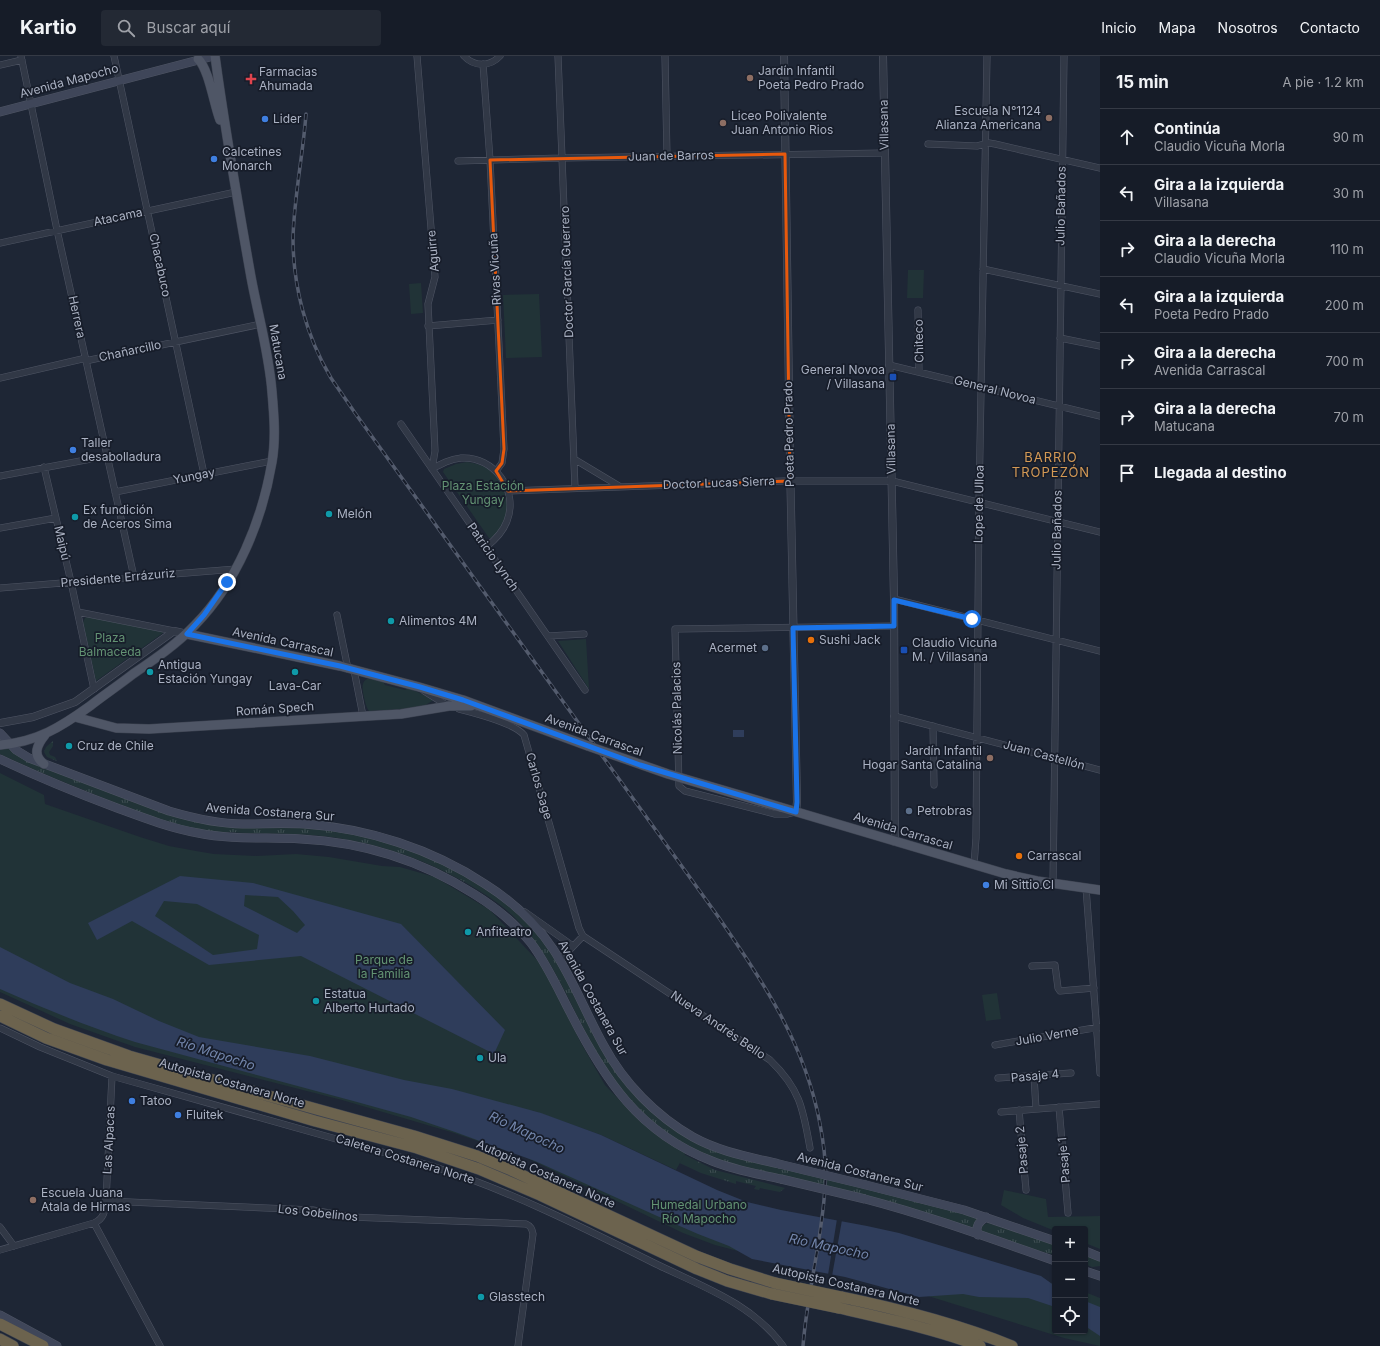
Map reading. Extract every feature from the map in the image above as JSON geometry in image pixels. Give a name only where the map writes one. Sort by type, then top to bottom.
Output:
[{"type":"highway","name":"Autopista Costanera Norte","points":[[0,1004],[61,1031],[129,1056],[414,1136],[477,1156],[511,1170],[696,1256],[730,1269],[775,1282],[899,1310],[951,1324],[1012,1346]]},
{"type":"highway","name":"Autopista Costanera Norte","points":[[0,1016],[46,1038],[118,1063],[315,1121],[417,1148],[466,1164],[540,1195],[697,1269],[727,1281],[772,1294],[909,1324],[980,1346]]},
{"type":"highway","points":[[0,1324],[42,1346]]},
{"type":"highway","points":[[0,1340],[13,1346]]},
{"type":"main road","name":"Avenida Mapocho","points":[[0,112],[199,58],[215,56]]},
{"type":"main road","name":"Matucana","points":[[0,745],[20,743],[45,734],[75,717],[187,634],[204,615],[236,569],[254,532],[272,461],[274,429],[272,389],[236,192],[215,56]]},
{"type":"main road","points":[[199,58],[207,73],[216,107],[226,132]]},
{"type":"main road","name":"Avenida Carrascal","points":[[187,634],[351,669],[420,687],[445,701],[478,706],[640,765],[895,842],[1006,874],[1053,884],[1100,890]]},
{"type":"main road","name":"Román Spech","points":[[75,717],[108,727],[135,729],[401,714],[432,710],[445,701]]},
{"type":"main road","name":"Avenida Costanera Sur","points":[[0,733],[22,754],[44,764],[148,804],[191,818],[242,824],[322,826],[358,832],[422,851],[450,864],[486,884],[515,906],[539,930],[560,960],[604,1046],[628,1082],[648,1103],[674,1125],[702,1142],[731,1153],[949,1206],[1052,1240]]},
{"type":"main road","points":[[44,764],[38,758],[37,749],[45,734]]},
{"type":"main road","name":"Avenida Costanera Sur","points":[[0,759],[69,789],[153,821],[198,834],[221,837],[302,839],[346,844],[394,856],[422,867],[474,894],[496,909],[516,926],[531,943],[544,963],[603,1072],[623,1099],[648,1123],[678,1144],[699,1156],[726,1166],[891,1206],[1052,1260]]},
{"type":"main road","points":[[978,1235],[978,1224],[986,1217]]},
{"type":"main road","points":[[1088,1252],[1100,1256]]},
{"type":"main road","points":[[1088,1272],[1100,1270]]},
{"type":"main road","points":[[1088,1272],[1100,1276]]},
{"type":"main road","points":[[0,1315],[57,1346]]},
{"type":"street","name":"Chacabuco","points":[[114,56],[177,342],[204,474]]},
{"type":"street","name":"Aguirre","points":[[416,56],[435,277],[428,304],[435,451],[432,469]]},
{"type":"street","points":[[464,56],[472,63],[483,64],[492,62],[500,56]]},
{"type":"street","name":"Doctor García Guerrero","points":[[558,56],[575,488]]},
{"type":"street","points":[[665,56],[667,156]]},
{"type":"street","name":"Poeta Pedro Prado","points":[[784,56],[796,812]]},
{"type":"street","name":"Villasana","points":[[883,56],[894,600],[895,842]]},
{"type":"street","name":"Lope de Ulloa","points":[[974,865],[976,838],[979,503],[987,56]]},
{"type":"street","name":"Julio Bañados","points":[[1053,884],[1064,56]]},
{"type":"street","points":[[0,65],[22,58]]},
{"type":"street","name":"Herrera","points":[[22,58],[57,230],[134,577]]},
{"type":"street","name":"Rivas Vicuña","points":[[483,64],[490,160],[504,455],[502,463],[496,471]]},
{"type":"street","points":[[928,144],[977,146],[995,144],[1100,168]]},
{"type":"street","name":"Juan de Barros","points":[[458,161],[885,153]]},
{"type":"street","name":"Atacama","points":[[0,243],[236,192]]},
{"type":"street","points":[[983,269],[1100,294]]},
{"type":"street","name":"Chiteco","points":[[918,310],[919,372]]},
{"type":"street","points":[[428,326],[498,320]]},
{"type":"street","name":"Chañarcillo","points":[[0,378],[82,359],[90,360],[261,324]]},
{"type":"street","points":[[1060,338],[1100,346]]},
{"type":"street","name":"General Novoa","points":[[889,365],[1100,416]]},
{"type":"street","name":"Patricio Lynch","points":[[401,424],[585,690]]},
{"type":"street","points":[[0,476],[107,456]]},
{"type":"street","points":[[432,469],[451,460],[465,458],[480,461],[496,471],[504,481],[508,491],[510,508],[507,522],[501,533],[486,547]]},
{"type":"street","points":[[574,459],[620,486]]},
{"type":"street","name":"Yungay","points":[[115,492],[272,461]]},
{"type":"street","name":"Maipú","points":[[44,467],[78,612],[94,689]]},
{"type":"street","name":"Doctor Lucas Sierra","points":[[508,491],[790,481],[892,480],[979,503],[1100,532]]},
{"type":"street","points":[[0,528],[56,518]]},
{"type":"street","name":"Presidente Errázuriz","points":[[0,588],[236,569]]},
{"type":"street","points":[[894,600],[1100,651]]},
{"type":"street","name":"Avenida Carrascal","points":[[78,612],[187,634]]},
{"type":"street","points":[[337,615],[363,716]]},
{"type":"street","points":[[793,628],[894,626]]},
{"type":"street","name":"Nicolás Palacios","points":[[793,628],[675,629],[679,786],[685,791],[775,814],[796,812]]},
{"type":"street","points":[[0,723],[45,714],[75,702],[174,631]]},
{"type":"street","points":[[548,636],[584,634]]},
{"type":"street","name":"Carlos Sage","points":[[445,701],[517,729],[524,734],[579,928],[583,936]]},
{"type":"street","name":"Juan Castellón","points":[[894,716],[1100,770]]},
{"type":"street","points":[[933,726],[934,785]]},
{"type":"street","points":[[1086,888],[1098,1027],[1100,1073]]},
{"type":"street","points":[[515,906],[573,946]]},
{"type":"street","points":[[560,960],[583,936]]},
{"type":"street","name":"Nueva Andrés Bello","points":[[583,936],[770,1060],[785,1076],[798,1097],[804,1112],[810,1148]]},
{"type":"street","points":[[1032,966],[1055,966],[1058,989],[1060,991],[1094,988]]},
{"type":"street","name":"Julio Verne","points":[[995,1045],[1098,1027]]},
{"type":"street","name":"Caletera Costanera Norte","points":[[0,1028],[40,1047],[112,1076],[432,1166],[484,1183],[533,1204],[720,1294],[738,1304],[758,1319],[783,1346]]},
{"type":"street","name":"Pasaje 4","points":[[998,1078],[1071,1073]]},
{"type":"street","name":"Las Alpacas","points":[[94,1223],[100,1221],[103,1216],[106,1201],[112,1076]]},
{"type":"street","points":[[1034,1076],[1036,1109]]},
{"type":"street","points":[[1001,1112],[1100,1104]]},
{"type":"street","name":"Pasaje 1","points":[[1059,1107],[1068,1213]]},
{"type":"street","name":"Pasaje 2","points":[[1019,1110],[1026,1190]]},
{"type":"street","name":"Los Gobelinos","points":[[106,1201],[314,1210],[347,1217],[522,1223],[530,1226],[533,1234],[518,1346]]},
{"type":"street","points":[[0,1250],[94,1223],[160,1346]]},
{"type":"street","points":[[0,1227],[14,1246]]},
{"type":"highlighted area","points":[[785,154],[790,481],[508,491],[496,471],[502,463],[504,449],[490,160]]},
{"type":"green space","points":[[908,270],[924,270],[923,298],[907,298]]},
{"type":"green space","points":[[421,283],[423,313],[411,314],[409,284]]},
{"type":"green space","points":[[539,294],[542,357],[506,358],[503,295]]},
{"type":"green space","name":"Plaza Estación Yungay","points":[[467,462],[481,465],[492,472],[500,481],[505,491],[507,503],[506,515],[501,527],[492,538],[489,538],[443,472],[444,469],[456,464]]},
{"type":"green space","name":"Plaza Balmaceda","points":[[88,617],[163,633],[96,681],[83,622],[85,618]]},
{"type":"green space","points":[[586,639],[589,689],[558,641]]},
{"type":"green space","points":[[370,678],[383,681],[385,685],[405,690],[409,688],[432,699],[432,701],[421,708],[369,711],[364,698],[363,683]]},
{"type":"green space","points":[[53,741],[53,746],[49,752],[50,755],[55,757],[57,761],[47,757],[44,752],[46,747]]},
{"type":"green space","points":[[8,747],[196,821],[295,826],[345,831],[428,854],[464,873],[515,907],[557,959],[615,1068],[691,1140],[718,1152],[858,1185],[978,1217],[974,1230],[734,1166],[686,1145],[666,1132],[647,1117],[630,1100],[615,1081],[588,1037],[551,965],[528,932],[499,904],[456,877],[434,866],[386,849],[361,842],[337,838],[301,834],[203,831],[178,826],[116,803],[0,754],[0,748]]},
{"type":"green space","name":"Parque de la Familia","points":[[0,773],[44,795],[45,804],[169,846],[214,854],[257,856],[296,854],[329,857],[382,866],[400,867],[435,877],[490,910],[537,960],[546,973],[581,1043],[605,1085],[633,1114],[659,1135],[686,1152],[676,1170],[601,1135],[531,1110],[747,1205],[1052,1283],[1052,1334],[1088,1334],[1088,1293],[1100,1298],[1100,1346],[1064,1338],[889,1284],[784,1263],[715,1245],[683,1233],[523,1156],[451,1132],[342,1100],[135,1047],[70,1024],[0,992]]},
{"type":"green space","points":[[997,993],[1001,1019],[986,1021],[982,995]]},
{"type":"green space","points":[[677,1151],[715,1170],[785,1188],[780,1192],[760,1188],[759,1190],[754,1189],[756,1186],[736,1181],[736,1184],[701,1173],[671,1159]]},
{"type":"green space","points":[[1004,1190],[1046,1199],[1048,1217],[1100,1216],[1100,1249],[1088,1244],[1088,1226],[1052,1226],[1052,1230],[1023,1218],[1001,1205]]},
{"type":"green space","points":[[988,1223],[1052,1244],[1052,1254],[1002,1241],[984,1234],[981,1229],[983,1225]]},
{"type":"green space","points":[[1088,1256],[1100,1260],[1100,1266],[1092,1267],[1088,1265]]},
{"type":"water","points":[[733,730],[744,730],[744,737],[733,737]]},
{"type":"water","points":[[180,876],[253,883],[401,924],[505,1030],[494,1054],[301,956],[209,965],[132,921],[97,940],[88,923]],"holes":[[[245,895],[278,897],[305,925],[297,933],[244,906]],[[164,901],[197,904],[259,935],[257,949],[213,955],[155,916]]]},
{"type":"water","name":"Humedal Urbano Río Mapocho","points":[[0,947],[70,983],[113,999],[159,1021],[199,1037],[310,1056],[404,1080],[452,1089],[541,1113],[601,1135],[717,1190],[747,1202],[899,1233],[1041,1276],[1052,1284],[1052,1306],[1028,1298],[979,1297],[963,1294],[919,1297],[845,1277],[752,1259],[729,1246],[666,1220],[535,1161],[455,1132],[411,1117],[135,1042],[50,1011],[0,989]]},
{"type":"water","points":[[1088,1302],[1100,1307],[1100,1336],[1088,1328]]},
{"type":"pier","points":[[837,1219],[842,1220],[832,1276],[828,1275]]},
{"type":"railway","points":[[306,114],[295,207],[293,238],[295,274],[298,292],[308,328],[322,362],[355,413],[717,915],[766,989],[793,1040],[804,1067],[820,1124],[824,1148],[826,1179],[821,1227],[803,1346]]},
{"type":"place","name":"Jardín Infantil Poeta Pedro Prado","points":[[750,78]]},
{"type":"place","name":"Farmacias Ahumada","points":[[251,79]]},
{"type":"place","name":"Escuela N°1124 Alianza Americana","points":[[1049,118]]},
{"type":"place","name":"Lider","points":[[265,119]]},
{"type":"place","name":"Liceo Polivalente Juan Antonio Rios","points":[[723,123]]},
{"type":"place","name":"Calcetines Monarch","points":[[214,159]]},
{"type":"place","name":"General Novoa / Villasana","points":[[893,377]]},
{"type":"place","name":"Taller desabolladura","points":[[73,450]]},
{"type":"place","name":"Melón","points":[[329,514]]},
{"type":"place","name":"Ex fundición de Aceros Sima","points":[[75,517]]},
{"type":"place","name":"Alimentos 4M","points":[[391,621]]},
{"type":"place","name":"Sushi Jack","points":[[811,640]]},
{"type":"place","name":"Acermet","points":[[765,648]]},
{"type":"place","name":"Claudio Vicuña M. / Villasana","points":[[904,650]]},
{"type":"place","name":"Antigua Estación Yungay","points":[[150,672]]},
{"type":"place","name":"Lava-Car","points":[[295,672]]},
{"type":"place","name":"Cruz de Chile","points":[[69,746]]},
{"type":"place","name":"Jardín Infantil Hogar Santa Catalina","points":[[990,758]]},
{"type":"place","name":"Petrobras","points":[[909,811]]},
{"type":"place","name":"Carrascal","points":[[1019,856]]},
{"type":"place","name":"Mi Sittio.Cl","points":[[986,885]]},
{"type":"place","name":"Anfiteatro","points":[[468,932]]},
{"type":"place","name":"Estatua Alberto Hurtado","points":[[316,1001]]},
{"type":"place","name":"Ula","points":[[480,1058]]},
{"type":"place","name":"Tatoo","points":[[132,1101]]},
{"type":"place","name":"Fluitek","points":[[178,1115]]},
{"type":"place","name":"Escuela Juana Atala de Hirmas","points":[[33,1200]]},
{"type":"place","name":"Glasstech","points":[[481,1297]]},
{"type":"district","name":"BARRIO TROPEZÓN","points":[[1051,464]]},
{"type":"route","points":[[227,582],[204,615],[187,634],[340,666],[420,687],[463,700],[640,765],[796,812],[793,628],[894,626],[894,600],[972,619]]},
{"type":"water label","name":"Río Mapocho","points":[[216,1053]]},
{"type":"water label","name":"Río Mapocho","points":[[527,1132]]},
{"type":"water label","name":"Río Mapocho","points":[[829,1246]]}]
